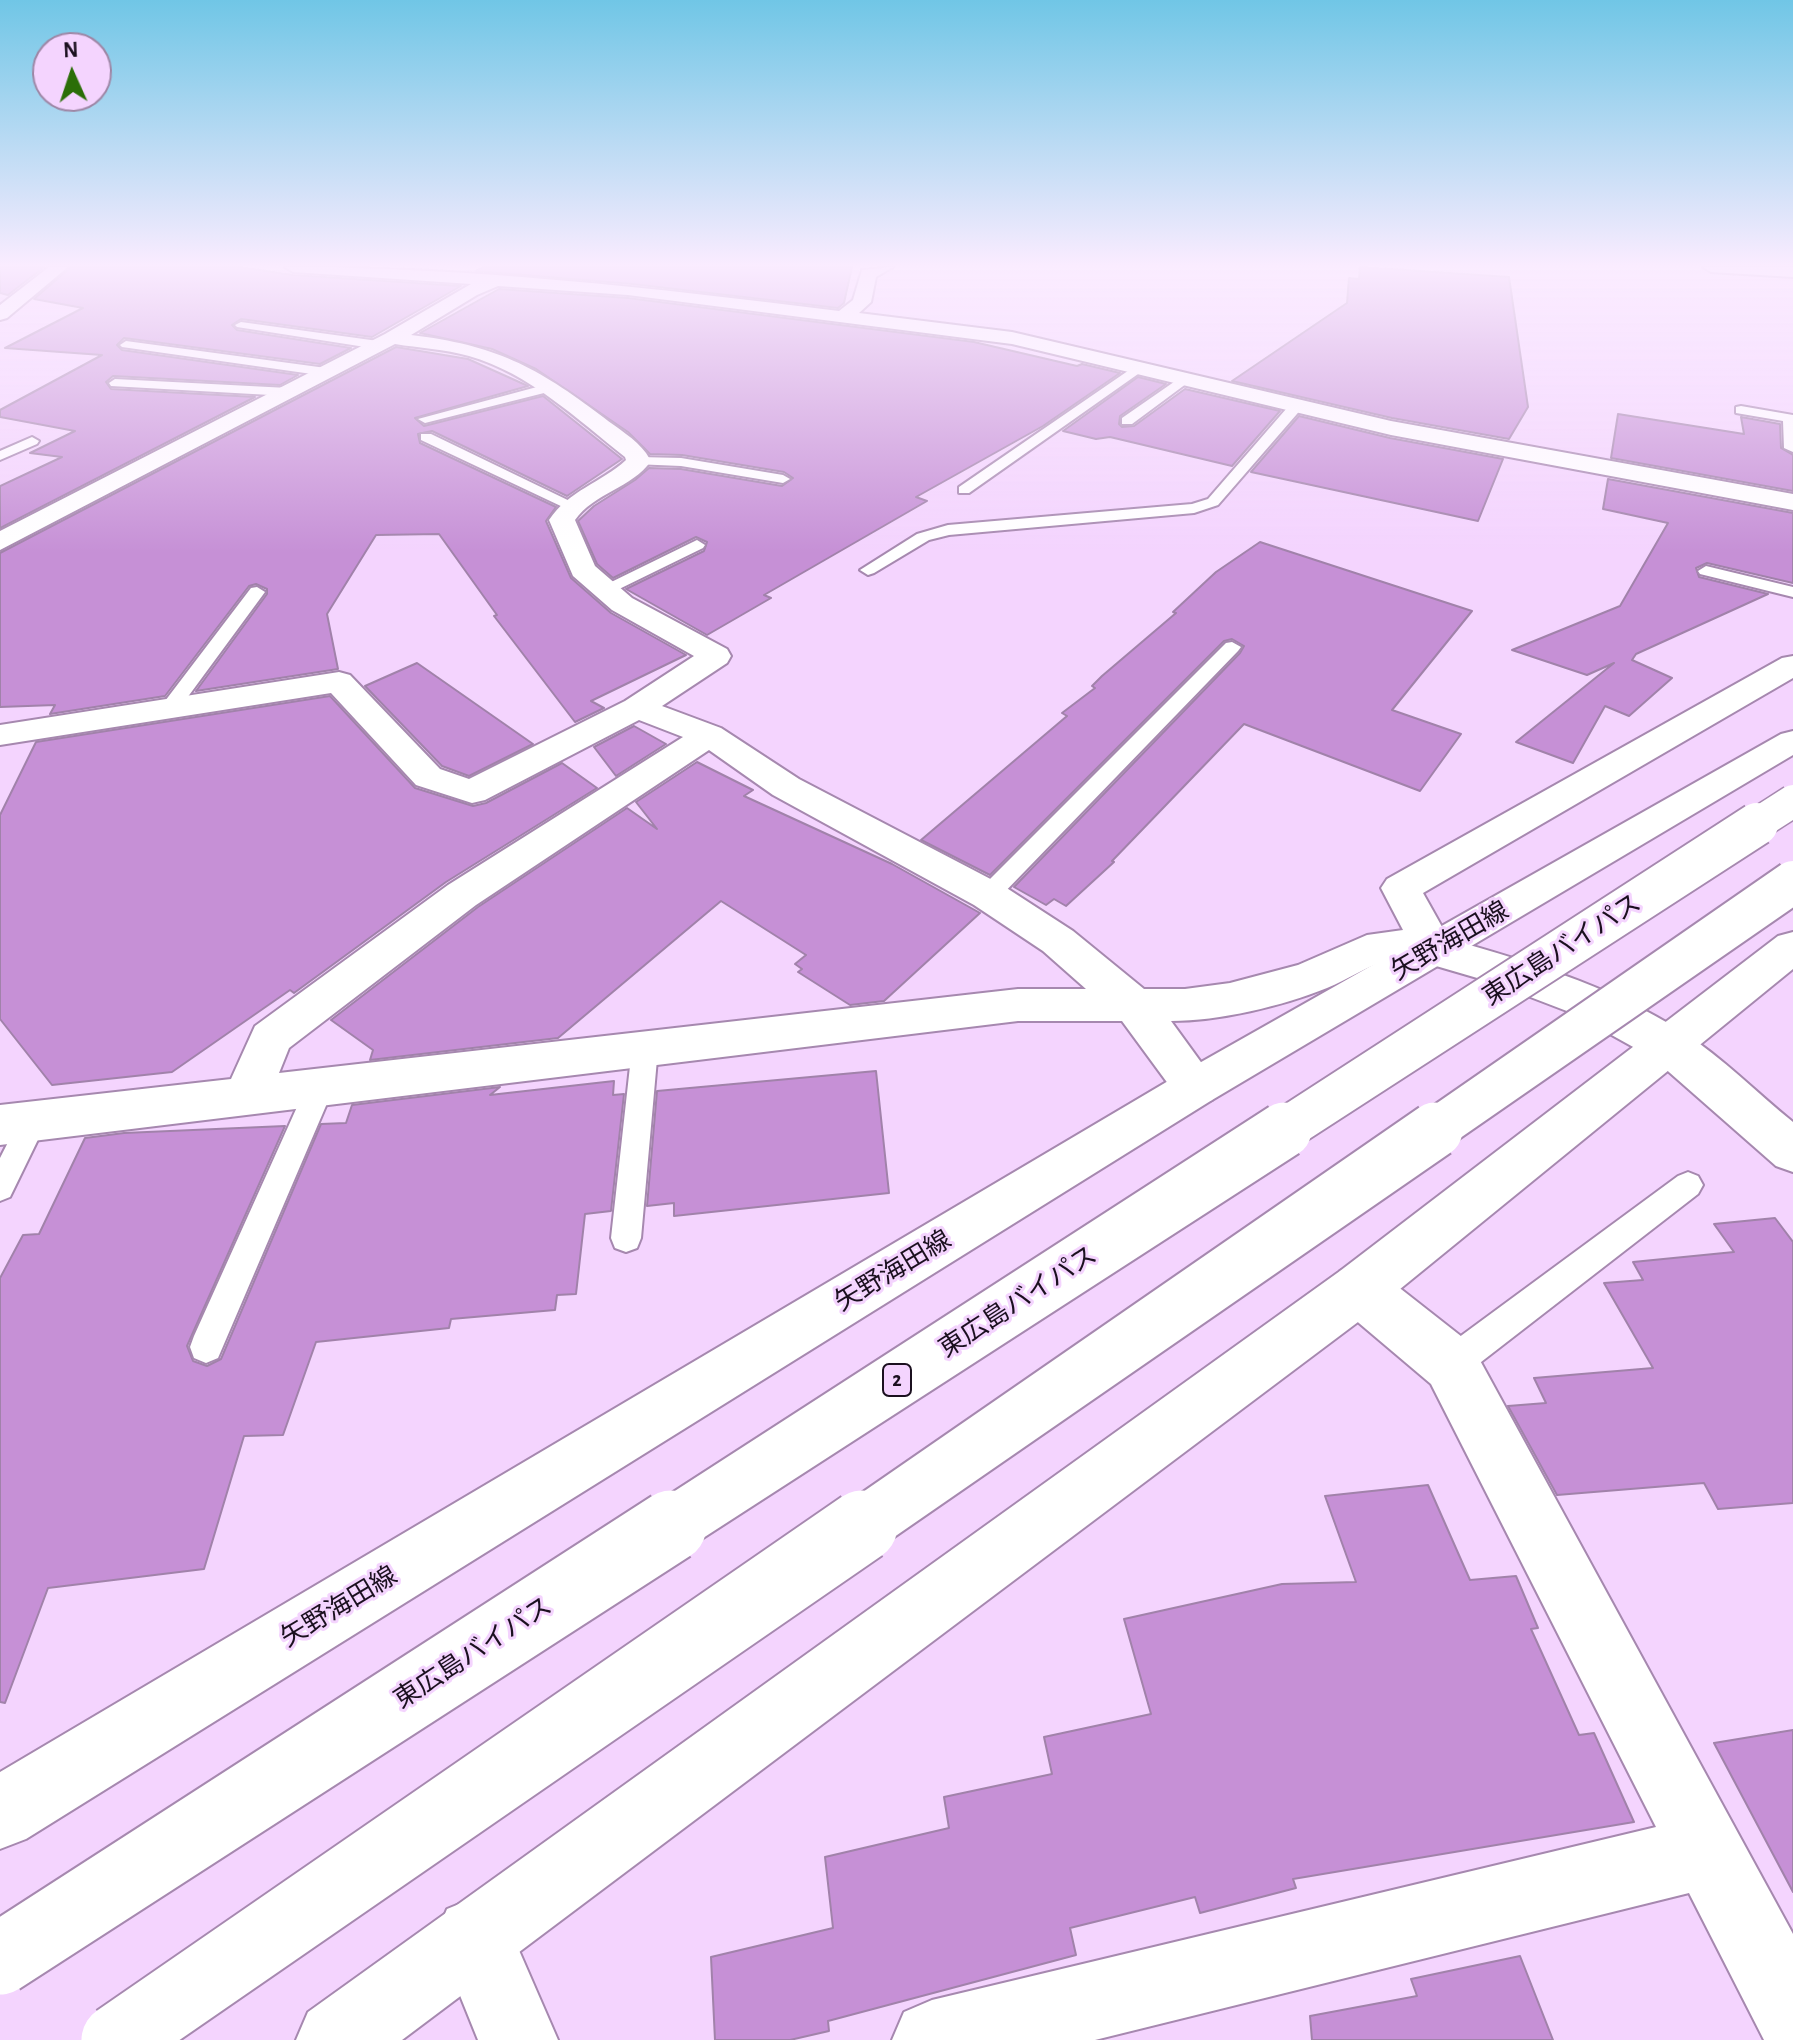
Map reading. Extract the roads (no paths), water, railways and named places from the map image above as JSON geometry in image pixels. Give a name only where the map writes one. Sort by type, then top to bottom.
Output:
[{"type":"main road","points":[[0,542],[345,362]]},
{"type":"main road","points":[[0,735],[339,682],[428,777],[472,792],[637,708],[716,656],[622,604],[583,570],[562,520],[570,505],[626,476],[639,461],[634,453],[548,388],[503,362]]},
{"type":"main road","points":[[1120,362],[1391,428],[1793,502]]},
{"type":"main road","points":[[1434,950],[1401,888],[1793,665]]},
{"type":"main road","points":[[637,708],[709,735],[786,787],[988,895],[1058,941],[1133,1004],[1196,1087]]},
{"type":"main road","points":[[247,1095],[271,1038],[462,895],[709,735]]},
{"type":"main road","name":"矢野海田線","points":[[0,1813],[1196,1087],[1793,741]]},
{"type":"main road","name":"東広島バイパス","points":[[0,1959],[1793,801]]},
{"type":"main road","points":[[117,2040],[1793,882]]},
{"type":"main road","points":[[16,1123],[1018,1005],[1185,1005],[1272,990],[1382,946],[1408,944],[1504,970],[1587,1001],[1669,1046],[1793,1151]]},
{"type":"main road","points":[[336,2040],[1359,1289],[1793,947]]},
{"type":"main road","points":[[1359,1289],[1451,1364],[1793,2014]]},
{"type":"main road","points":[[932,2040],[1708,1851]]},
{"type":"main road","points":[[474,1936],[518,2040]]},
{"type":"lane","points":[[253,362],[326,372]]},
{"type":"lane","points":[[964,490],[1142,367]]},
{"type":"lane","points":[[1127,421],[1188,378]]},
{"type":"lane","points":[[115,383],[288,392]]},
{"type":"lane","points":[[425,419],[548,388]]},
{"type":"lane","points":[[868,570],[923,537],[948,530],[1194,508],[1213,502],[1298,404]]},
{"type":"lane","points":[[1741,410],[1791,419],[1791,448]]},
{"type":"lane","points":[[426,437],[570,505]]},
{"type":"lane","points":[[0,456],[32,441]]},
{"type":"lane","points":[[639,461],[681,462],[783,479]]},
{"type":"lane","points":[[605,589],[697,545]]},
{"type":"lane","points":[[1706,571],[1793,592]]},
{"type":"lane","points":[[169,709],[257,592]]},
{"type":"lane","points":[[988,895],[1232,647]]},
{"type":"lane","points":[[626,1238],[645,1048]]},
{"type":"lane","points":[[206,1347],[320,1087]]},
{"type":"lane","points":[[0,1188],[16,1123]]},
{"type":"lane","points":[[1451,1364],[1688,1185]]}]
